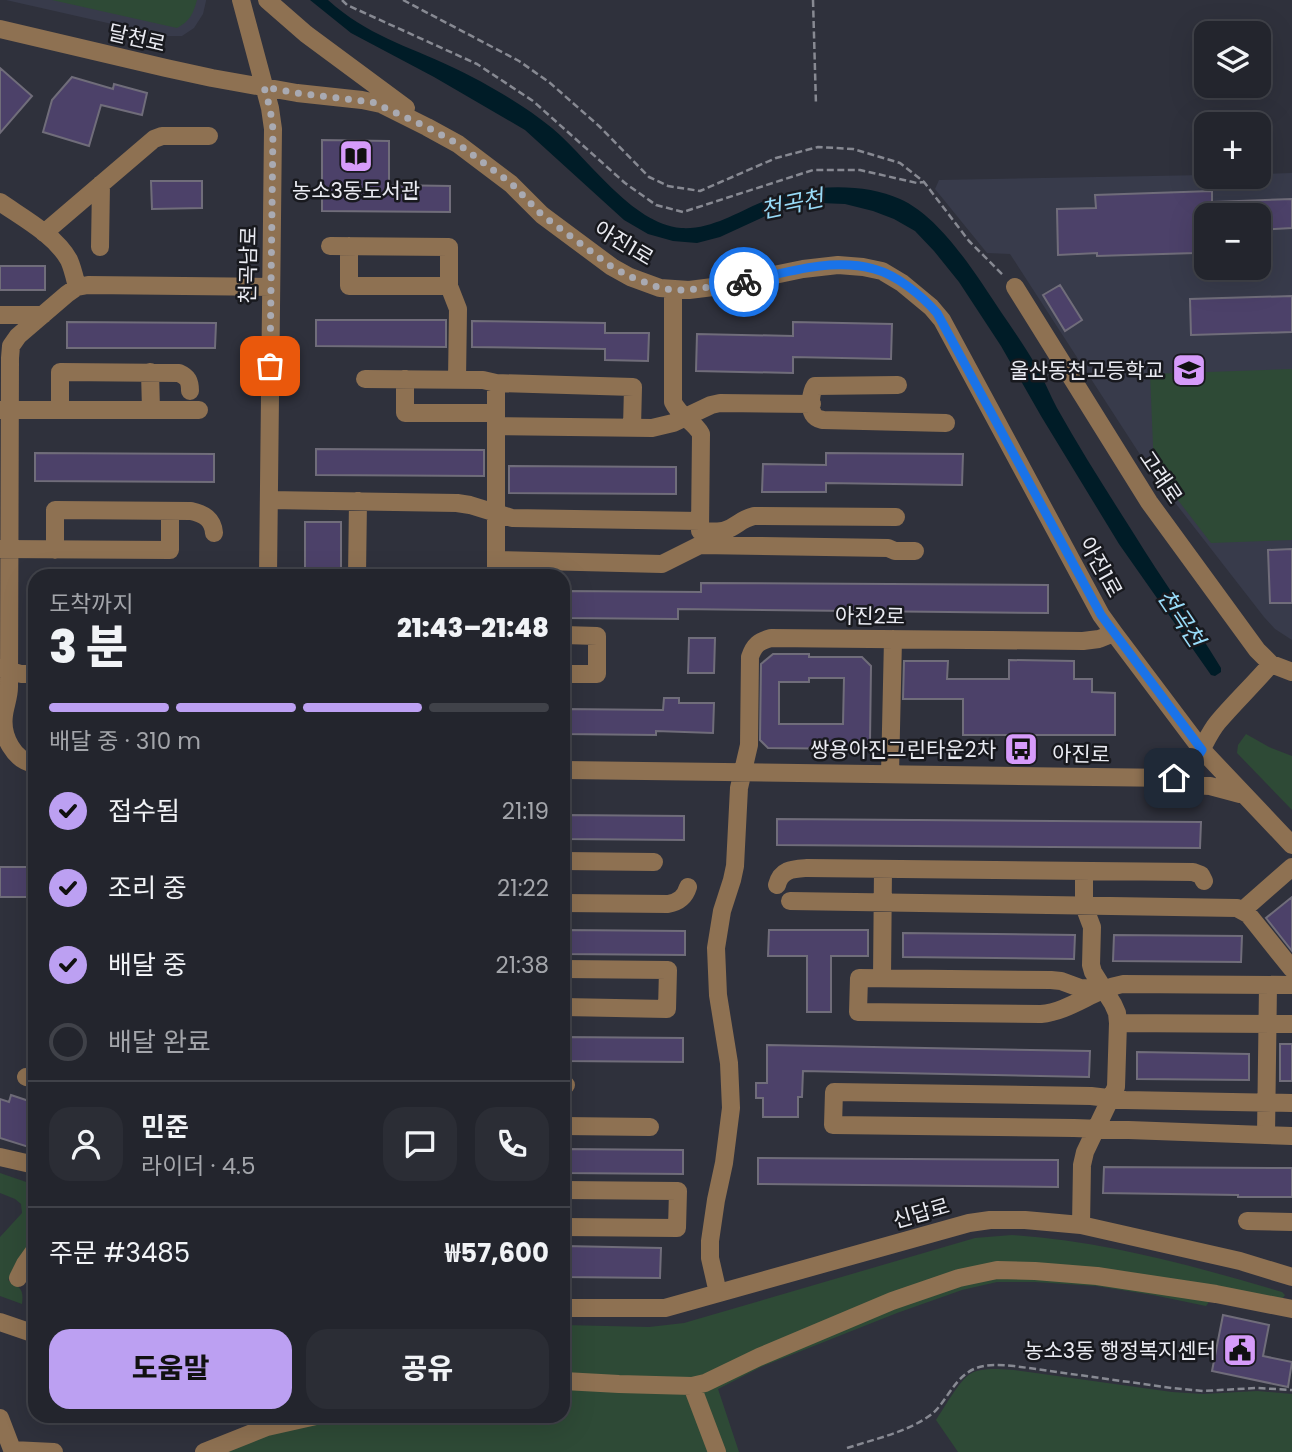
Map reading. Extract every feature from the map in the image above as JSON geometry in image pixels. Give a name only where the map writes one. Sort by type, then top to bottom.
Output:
[{"type":"street","name":"천곡남로","points":[[241,0],[270,108],[273,129],[268,569]]},
{"type":"street","points":[[267,0],[306,34],[380,88],[427,127]]},
{"type":"street","name":"달천로","points":[[0,29],[166,68],[264,87]]},
{"type":"street","name":"아진1로","points":[[264,87],[372,102],[427,127],[458,144],[512,184],[542,215],[612,267],[648,285],[689,290],[803,269],[849,265],[882,271],[902,283],[924,300],[942,320],[1101,615],[1202,750]]},
{"type":"street","points":[[44,233],[154,139],[162,136],[209,136]]},
{"type":"street","points":[[100,247],[101,184]]},
{"type":"street","points":[[0,202],[44,233],[62,251],[69,261],[77,288]]},
{"type":"street","points":[[330,246],[449,247],[449,286],[458,309],[457,380]]},
{"type":"street","points":[[349,246],[349,286],[449,286]]},
{"type":"street","points":[[28,763],[12,749],[4,730],[3,709],[9,695],[5,669],[5,410],[11,346],[18,336],[77,288],[88,285],[271,287]]},
{"type":"street","name":"고래로","points":[[1015,287],[1149,502],[1244,633],[1271,664],[1292,672]]},
{"type":"street","points":[[673,290],[672,394],[676,408],[701,434],[700,532]]},
{"type":"street","points":[[0,314],[43,315]]},
{"type":"street","points":[[60,410],[60,372],[179,373],[188,378],[190,391]]},
{"type":"street","points":[[150,372],[151,410]]},
{"type":"street","points":[[365,379],[483,380],[496,383],[633,387],[632,428]]},
{"type":"street","points":[[405,379],[405,413],[496,420],[632,428],[663,426],[720,403],[812,404]]},
{"type":"street","points":[[496,383],[496,568],[662,564],[700,532],[727,529],[754,516],[892,517],[888,548]]},
{"type":"street","points":[[898,385],[815,386],[812,391],[813,413],[815,417],[823,420],[946,423]]},
{"type":"street","points":[[5,410],[199,410]]},
{"type":"street","points":[[268,500],[457,503],[512,518],[915,551]]},
{"type":"street","points":[[357,569],[358,501]]},
{"type":"street","points":[[55,550],[55,510],[191,511],[208,518],[214,533]]},
{"type":"street","points":[[5,549],[170,550],[170,511]]},
{"type":"street","name":"아진2로","points":[[718,1293],[710,1258],[710,1241],[728,1135],[731,1088],[718,995],[716,948],[722,911],[735,866],[737,800],[749,745],[752,650],[763,640],[771,638],[1083,641],[1114,633]]},
{"type":"street","points":[[570,635],[597,636],[597,674],[570,674]]},
{"type":"street","points":[[890,774],[893,639]]},
{"type":"street","name":"아진로","points":[[570,770],[1174,778],[1188,771],[1219,721],[1271,664]]},
{"type":"street","points":[[5,669],[28,674]]},
{"type":"street","points":[[1202,750],[1292,845]]},
{"type":"street","points":[[1119,778],[1210,786],[1243,794]]},
{"type":"street","points":[[570,861],[654,862]]},
{"type":"street","points":[[1243,910],[1292,867]]},
{"type":"street","points":[[777,885],[783,873],[793,869],[1193,872],[1201,875],[1204,881]]},
{"type":"street","points":[[882,978],[883,869]]},
{"type":"street","points":[[1081,1225],[1082,1165],[1094,1129],[1117,1081],[1118,1023],[1113,1004],[1091,965],[1092,927],[1084,906],[1084,871]]},
{"type":"street","points":[[570,903],[668,904],[682,899],[688,887]]},
{"type":"street","points":[[790,901],[1237,908],[1248,914],[1292,970]]},
{"type":"street","points":[[570,969],[668,970],[667,1009],[570,1007]]},
{"type":"street","points":[[1103,989],[1080,988],[1051,980],[859,978],[858,1012],[1041,1014],[1065,1009],[1103,989],[1138,983],[1292,985]]},
{"type":"street","points":[[1266,1135],[1268,985]]},
{"type":"street","points":[[1118,1023],[1292,1024]]},
{"type":"street","points":[[1292,1103],[1091,1096],[834,1092],[834,1125],[1094,1129],[1292,1136]]},
{"type":"street","points":[[570,1126],[650,1126]]},
{"type":"street","points":[[0,1157],[28,1163]]},
{"type":"street","points":[[570,1190],[678,1191],[677,1228],[570,1227]]},
{"type":"street","name":"신답로","points":[[570,1308],[665,1308],[979,1221],[1026,1220],[1081,1225],[1227,1258],[1292,1277]]},
{"type":"street","points":[[1247,1222],[1292,1222]]},
{"type":"street","points":[[18,1278],[28,1260]]},
{"type":"street","points":[[570,1381],[692,1386],[715,1379],[759,1357],[892,1301],[959,1278],[997,1270],[1097,1276],[1292,1309]]},
{"type":"street","points":[[0,1322],[28,1332]]},
{"type":"street","points":[[692,1386],[717,1452]]},
{"type":"street","points":[[0,1418],[12,1451],[54,1452]]},
{"type":"street","points":[[204,1452],[267,1427],[285,1423]]},
{"type":"path","points":[[342,0],[347,5],[477,64],[533,102],[625,183],[656,205],[683,212],[813,170],[860,170],[917,183],[923,182]]},
{"type":"path","points":[[403,0],[519,61],[549,82],[599,126],[649,177],[668,186],[700,191],[776,158],[818,147],[853,149],[900,163],[923,182],[970,242],[1015,287]]},
{"type":"path","points":[[813,0],[817,105]]},
{"type":"path","points":[[847,1448],[904,1429],[933,1413],[959,1379],[982,1366],[1014,1366],[1203,1391],[1257,1388],[1292,1391]]},
{"type":"shaded area","points":[[6,0],[206,1],[203,14],[194,28],[182,36],[165,36]]},
{"type":"shaded area","name":"울산동천고등학교","points":[[1292,173],[1292,640],[1275,629],[1264,617],[1152,473],[1010,254],[987,253],[935,189],[939,180],[1194,175],[1194,189],[1271,189],[1271,174]]},
{"type":"green space","points":[[52,0],[197,0],[190,17],[177,28]]},
{"type":"green space","points":[[1292,369],[1292,540],[1211,543],[1154,469],[1150,374]]},
{"type":"green space","points":[[1246,734],[1292,756],[1292,810],[1237,753],[1238,745]]},
{"type":"green space","points":[[0,1173],[28,1183],[28,1248],[8,1280],[20,1289],[22,1304],[0,1296],[0,1237],[22,1213],[21,1204],[0,1193]]},
{"type":"green space","points":[[1012,1235],[1115,1249],[1249,1282],[1285,1295],[1281,1301],[1219,1289],[1206,1306],[1096,1286],[1035,1282],[997,1282],[962,1290],[761,1367],[718,1389],[739,1452],[217,1452],[249,1430],[252,1423],[570,1423],[570,1325],[649,1327],[684,1323],[975,1238]]},
{"type":"green space","points":[[998,1369],[1172,1392],[1203,1394],[1257,1391],[1292,1394],[1292,1452],[958,1452],[936,1420],[966,1377],[976,1371]]},
{"type":"water","name":"천곡천","points":[[310,0],[328,0],[358,23],[464,73],[516,103],[552,128],[628,203],[663,224],[681,228],[702,226],[723,220],[777,196],[831,187],[884,193],[900,199],[930,219],[957,249],[1020,340],[1085,456],[1211,651],[1221,672],[1215,676],[1211,675],[1119,544],[1001,346],[959,282],[915,231],[873,211],[845,204],[820,203],[772,213],[720,237],[697,243],[673,241],[648,234],[624,220],[525,130],[351,33]]},
{"type":"building","points":[[0,68],[32,96],[0,133]]},
{"type":"building","points":[[72,77],[113,89],[114,84],[147,93],[142,115],[101,105],[89,146],[43,132],[52,100]]},
{"type":"building","points":[[322,140],[389,141],[389,185],[450,186],[450,212],[322,211]]},
{"type":"building","points":[[151,181],[202,181],[202,208],[152,209]]},
{"type":"building","points":[[1212,191],[1212,202],[1292,199],[1292,228],[1271,229],[1271,203],[1194,203],[1194,253],[1058,255],[1057,209],[1096,208],[1095,195]]},
{"type":"building","points":[[0,266],[45,266],[45,290],[0,290]]},
{"type":"building","points":[[1060,285],[1082,320],[1065,331],[1043,295]]},
{"type":"building","points":[[1292,296],[1292,332],[1191,335],[1190,299]]},
{"type":"building","points":[[316,320],[446,320],[446,347],[316,346]]},
{"type":"building","points":[[472,321],[605,323],[605,333],[649,333],[648,361],[605,360],[605,349],[472,347]]},
{"type":"building","points":[[67,322],[216,323],[215,348],[67,348]]},
{"type":"building","points":[[793,322],[892,324],[891,359],[793,357],[793,373],[696,371],[697,334],[793,336]]},
{"type":"building","points":[[316,449],[484,450],[484,476],[316,475]]},
{"type":"building","points":[[35,453],[214,454],[214,482],[35,481]]},
{"type":"building","points":[[826,453],[963,454],[962,485],[826,483],[826,492],[762,492],[763,464],[826,465]]},
{"type":"building","points":[[509,466],[676,467],[676,494],[509,493]]},
{"type":"building","points":[[305,522],[341,522],[341,569],[305,569]]},
{"type":"building","points":[[1292,549],[1292,603],[1270,603],[1268,550]]},
{"type":"building","points":[[701,583],[1048,585],[1048,613],[678,609],[678,619],[570,618],[570,591],[701,592]]},
{"type":"building","points":[[689,638],[715,638],[714,673],[688,673]]},
{"type":"building","points":[[773,654],[862,657],[871,666],[870,742],[863,749],[768,748],[760,740],[761,664]],"holes":[[[809,678],[844,678],[843,724],[779,724],[779,682],[809,682]]]},
{"type":"building","points":[[1009,660],[1074,661],[1074,679],[1092,679],[1092,692],[1115,693],[1115,735],[963,735],[963,699],[903,699],[904,661],[948,661],[947,679],[1009,679]]},
{"type":"building","points":[[664,698],[679,698],[679,703],[714,703],[713,733],[656,731],[656,735],[570,734],[570,709],[663,710]]},
{"type":"building","points":[[570,815],[684,816],[684,840],[570,839]]},
{"type":"building","points":[[777,819],[1201,822],[1200,848],[777,845]]},
{"type":"building","points":[[0,867],[28,867],[28,897],[0,897]]},
{"type":"building","points":[[1292,897],[1292,951],[1266,918]]},
{"type":"building","points":[[570,930],[685,931],[685,955],[570,954]]},
{"type":"building","points":[[769,930],[868,930],[868,956],[831,956],[831,1012],[807,1012],[807,956],[768,956]]},
{"type":"building","points":[[903,933],[1075,935],[1074,959],[903,957]]},
{"type":"building","points":[[1114,935],[1242,936],[1241,962],[1113,961]]},
{"type":"building","points":[[570,1037],[683,1038],[683,1062],[570,1061]]},
{"type":"building","points":[[1280,1044],[1292,1044],[1292,1081],[1280,1081]]},
{"type":"building","points":[[767,1045],[1090,1051],[1089,1077],[803,1071],[802,1097],[798,1097],[798,1117],[763,1117],[763,1098],[756,1098],[756,1083],[767,1083]]},
{"type":"building","points":[[1137,1052],[1249,1054],[1249,1080],[1137,1079]]},
{"type":"building","points":[[11,1095],[28,1101],[28,1147],[0,1138],[0,1099],[9,1102]]},
{"type":"building","points":[[570,1149],[683,1150],[683,1174],[570,1173]]},
{"type":"building","points":[[758,1158],[1058,1160],[1058,1187],[758,1184]]},
{"type":"building","points":[[1104,1167],[1292,1168],[1292,1197],[1103,1193]]},
{"type":"building","points":[[570,1246],[661,1248],[660,1278],[570,1277]]},
{"type":"building","points":[[1223,1315],[1269,1325],[1263,1356],[1292,1362],[1288,1387],[1212,1371]]},
{"type":"way so far","points":[[270,366],[273,129],[264,87],[381,104],[445,136],[512,184],[542,215],[612,267],[648,285],[689,290],[744,282]]},
{"type":"place","name":"농소3동도서관","points":[[356,156]]},
{"type":"place","name":"울산동천고등학교","points":[[1189,370]]},
{"type":"place","name":"쌍용아진그린타운2차","points":[[1021,749]]},
{"type":"place","name":"농소3동 행정복지센터","points":[[1240,1350]]},
{"type":"route","points":[[744,282],[826,266],[872,268],[902,283],[932,307],[942,320],[1101,615],[1202,750],[1188,771],[1174,778]]}]
